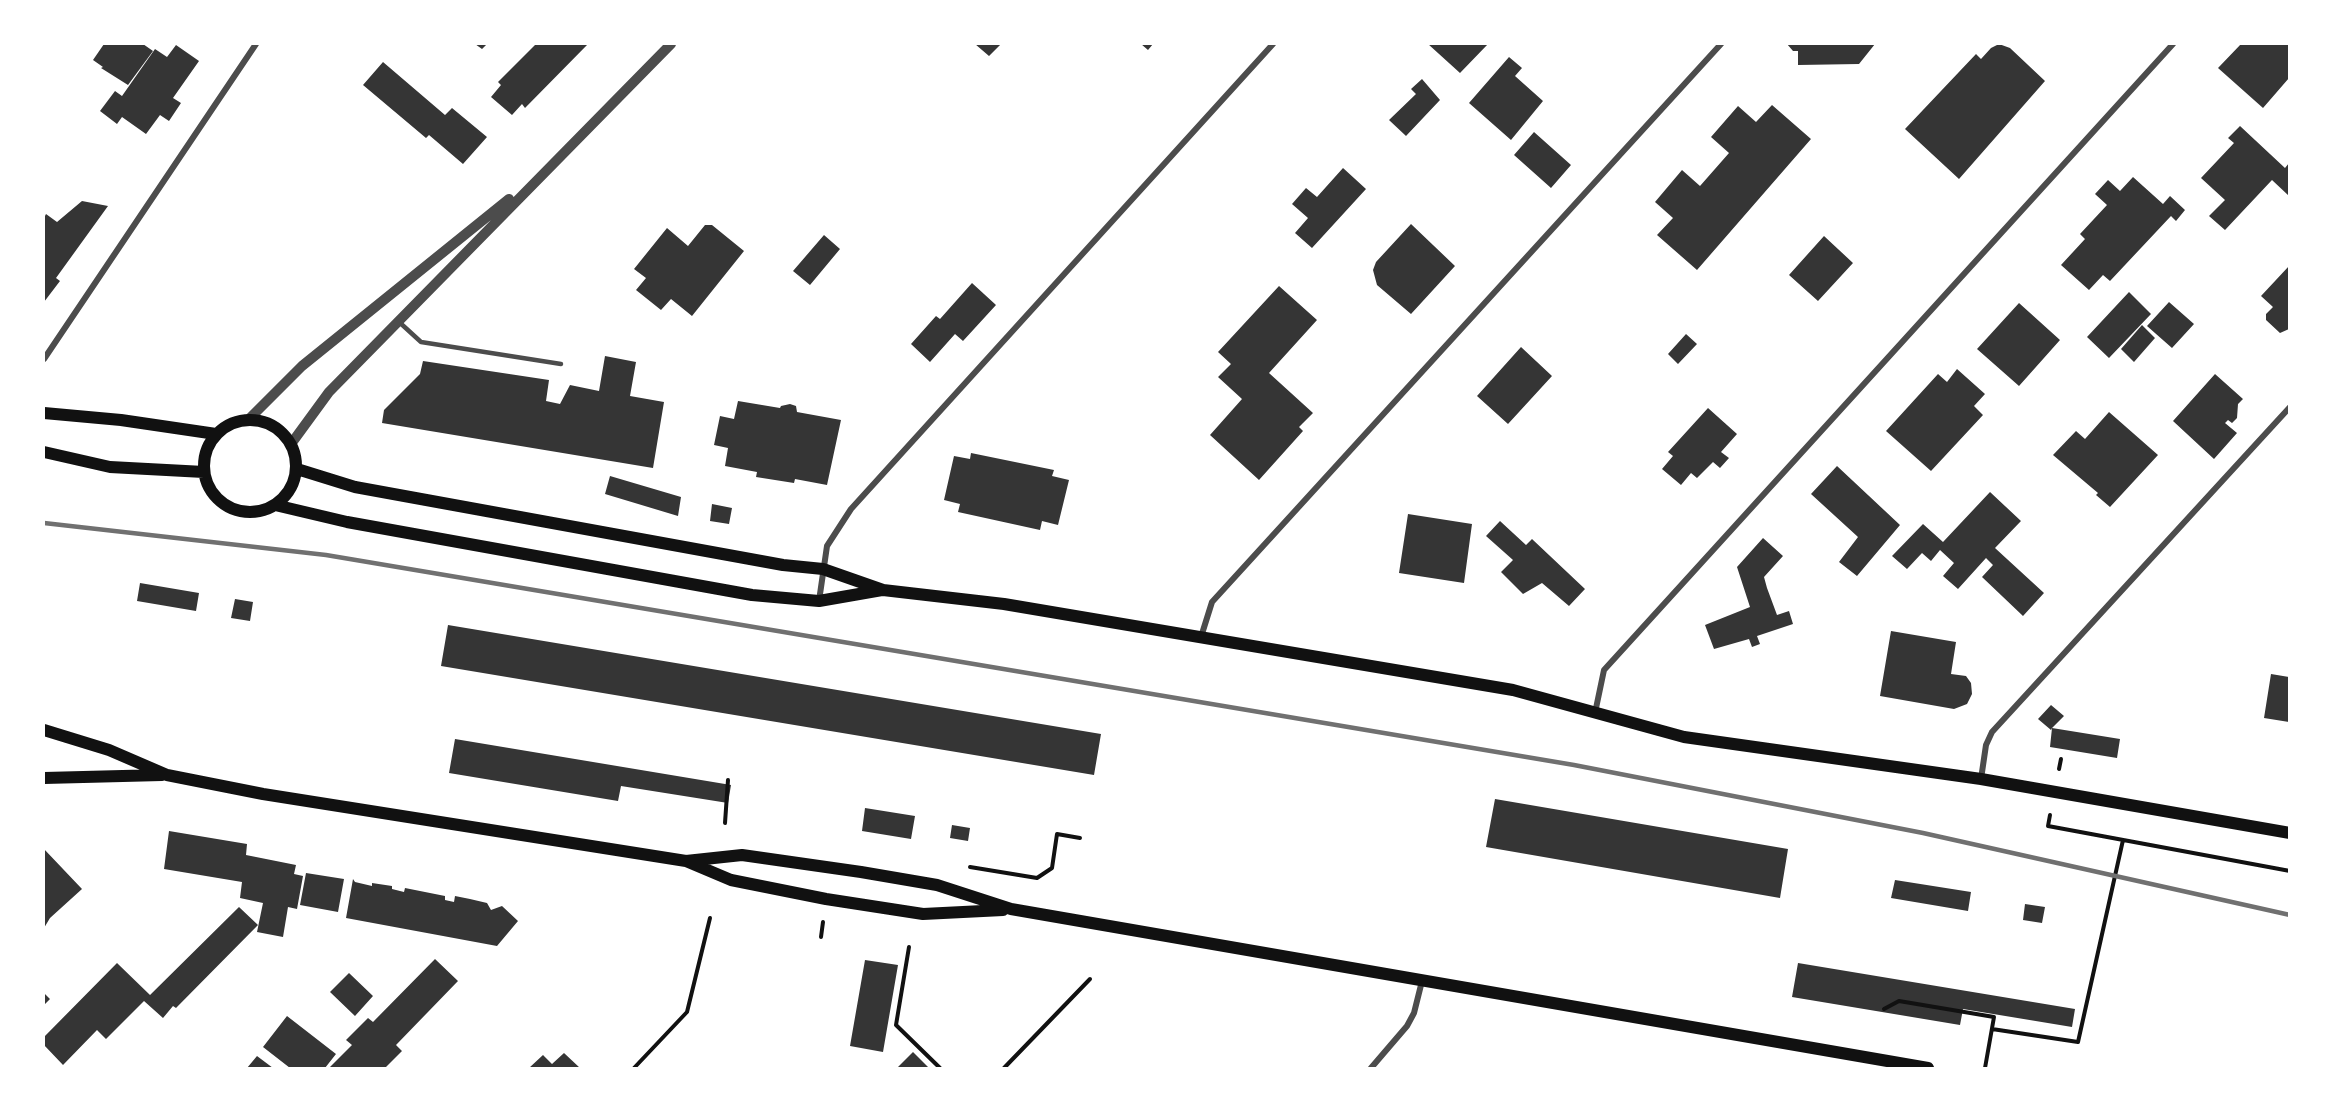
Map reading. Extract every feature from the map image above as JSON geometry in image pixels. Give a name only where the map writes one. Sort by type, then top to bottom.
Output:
[{"type":"main road","points":[[44,413],[120,420],[216,434]]},
{"type":"main road","points":[[249,419],[263,421],[277,428],[291,444],[297,469],[292,487],[275,505],[267,510],[249,513],[232,508],[217,499],[209,487],[204,472],[205,457],[216,434],[233,423],[249,419]]},
{"type":"main road","points":[[44,452],[110,467],[204,472]]},
{"type":"main road","points":[[297,469],[355,487],[783,565],[823,569],[883,590],[1004,604],[1513,690],[1684,736],[1981,779],[2289,833]]},
{"type":"main road","points":[[275,505],[347,522],[730,592],[819,601],[883,590]]},
{"type":"main road","points":[[44,730],[109,750],[166,775]]},
{"type":"main road","points":[[44,778],[166,775],[263,794],[686,861],[730,880],[826,899],[923,914],[1011,909]]},
{"type":"main road","points":[[686,861],[742,855],[840,868],[937,885],[1011,909],[1928,1068]]},
{"type":"street","points":[[44,359],[256,44]]},
{"type":"street","points":[[291,444],[329,392],[671,44]]},
{"type":"street","points":[[819,601],[827,546],[851,509],[1273,44]]},
{"type":"street","points":[[1201,637],[1212,602],[1721,44]]},
{"type":"street","points":[[1595,713],[1604,670],[2173,44]]},
{"type":"street","points":[[249,419],[302,366],[544,171]]},
{"type":"street","points":[[1981,779],[1986,745],[1992,732],[2289,407]]},
{"type":"street","points":[[1371,1068],[1407,1026],[1414,1013],[1422,981]]},
{"type":"lane","points":[[398,321],[421,342],[561,364]]},
{"type":"path","points":[[725,823],[728,780]]},
{"type":"path","points":[[2048,826],[2289,871]]},
{"type":"path","points":[[968,867],[1037,878],[1052,868],[1058,834],[1080,838]]},
{"type":"path","points":[[1992,1029],[2078,1042],[2124,840]]},
{"type":"path","points":[[634,1068],[687,1012],[710,918]]},
{"type":"path","points":[[909,947],[896,1025],[940,1068]]},
{"type":"path","points":[[1005,1068],[1090,979]]},
{"type":"path","points":[[1884,1009],[1899,1001],[1994,1017],[1985,1068]]},
{"type":"building","points":[[104,44],[143,44],[153,51],[128,85],[101,68],[103,67],[93,60]]},
{"type":"building","points":[[475,44],[487,44],[482,49]]},
{"type":"building","points":[[536,44],[588,44],[525,108],[522,104],[512,115],[491,97],[501,85],[498,82]]},
{"type":"building","points":[[975,44],[1001,44],[989,56]]},
{"type":"building","points":[[1141,44],[1153,44],[1148,50]]},
{"type":"building","points":[[1428,44],[1488,44],[1460,73]]},
{"type":"building","points":[[1787,44],[1875,44],[1859,64],[1798,65],[1798,51],[1793,51]]},
{"type":"building","points":[[1999,44],[2010,48],[2045,81],[1959,179],[1905,129],[1976,54],[1981,59],[1991,48]]},
{"type":"building","points":[[2241,44],[2289,44],[2289,78],[2263,108],[2218,68]]},
{"type":"building","points":[[176,45],[199,61],[173,98],[181,103],[169,121],[160,115],[146,134],[122,117],[117,124],[100,111],[115,91],[122,96],[155,49],[167,57]]},
{"type":"building","points":[[1509,57],[1522,68],[1515,76],[1543,101],[1511,140],[1469,103]]},
{"type":"building","points":[[383,62],[445,115],[452,108],[487,137],[463,164],[429,135],[426,138],[363,85]]},
{"type":"building","points":[[1422,79],[1440,100],[1406,136],[1389,120],[1416,94],[1411,89]]},
{"type":"building","points":[[1772,105],[1811,139],[1697,270],[1657,235],[1673,218],[1655,202],[1682,170],[1700,186],[1729,153],[1711,137],[1738,106],[1756,122]]},
{"type":"building","points":[[2240,126],[2285,168],[2289,163],[2289,196],[2272,180],[2225,230],[2209,216],[2225,200],[2201,178],[2234,143],[2228,138]]},
{"type":"building","points":[[1534,132],[1571,165],[1551,188],[1514,155]]},
{"type":"building","points":[[1343,168],[1366,189],[1312,248],[1295,233],[1308,218],[1292,204],[1306,188],[1317,197]]},
{"type":"building","points":[[2133,177],[2163,204],[2170,196],[2185,210],[2176,221],[2171,216],[2110,281],[2103,275],[2089,290],[2061,265],[2085,239],[2080,234],[2107,205],[2095,194],[2108,180],[2120,191]]},
{"type":"building","points":[[82,201],[108,206],[56,278],[60,281],[44,302],[44,218],[46,214],[57,222]]},
{"type":"building","points":[[1411,224],[1455,266],[1411,314],[1377,285],[1373,270],[1376,262]]},
{"type":"building","points":[[705,225],[712,225],[744,251],[692,316],[671,299],[661,310],[636,290],[646,278],[634,269],[667,228],[688,246]]},
{"type":"building","points":[[824,235],[840,249],[810,285],[793,271]]},
{"type":"building","points":[[1824,236],[1853,263],[1818,301],[1789,275]]},
{"type":"building","points":[[2289,266],[2289,329],[2280,333],[2266,320],[2266,314],[2273,307],[2261,296]]},
{"type":"building","points":[[972,283],[996,305],[963,341],[955,334],[930,362],[911,344],[936,316],[940,319]]},
{"type":"building","points":[[1279,286],[1317,320],[1269,373],[1313,413],[1299,427],[1303,431],[1259,480],[1210,435],[1242,399],[1218,377],[1231,364],[1218,352]]},
{"type":"building","points":[[2129,292],[2151,314],[2109,358],[2087,337]]},
{"type":"building","points":[[2169,302],[2194,324],[2172,348],[2147,326]]},
{"type":"building","points":[[2019,303],[2060,340],[2019,386],[1977,349]]},
{"type":"building","points":[[2142,325],[2155,338],[2134,362],[2121,349]]},
{"type":"building","points":[[1686,334],[1697,344],[1678,364],[1668,354]]},
{"type":"building","points":[[1521,347],[1552,376],[1508,424],[1477,396]]},
{"type":"building","points":[[605,356],[636,362],[630,396],[664,402],[653,468],[382,423],[384,410],[420,374],[423,361],[549,380],[546,401],[560,404],[570,385],[599,391]]},
{"type":"building","points":[[1957,369],[1985,394],[1974,406],[1983,415],[1931,471],[1886,431],[1938,374],[1947,382]]},
{"type":"building","points":[[2215,374],[2243,399],[2238,404],[2237,418],[2232,423],[2228,420],[2225,423],[2237,433],[2214,459],[2173,421]]},
{"type":"building","points":[[738,401],[780,408],[790,404],[796,406],[797,412],[841,420],[827,485],[795,479],[794,483],[756,477],[757,472],[725,466],[728,448],[714,445],[720,416],[734,419]]},
{"type":"building","points":[[1708,408],[1737,434],[1721,452],[1729,458],[1720,468],[1713,462],[1697,478],[1691,473],[1681,485],[1662,469],[1673,456],[1668,452]]},
{"type":"building","points":[[2109,412],[2158,455],[2110,507],[2096,495],[2098,493],[2053,455],[2076,431],[2085,439]]},
{"type":"building","points":[[971,453],[1054,470],[1052,476],[1069,480],[1058,525],[1042,521],[1040,530],[958,512],[960,504],[944,500],[954,456],[970,459]]},
{"type":"building","points":[[1837,466],[1900,525],[1857,576],[1839,562],[1858,537],[1811,494]]},
{"type":"building","points":[[610,476],[681,497],[678,516],[605,494]]},
{"type":"building","points":[[1990,492],[2021,521],[1995,548],[2044,593],[2023,616],[1982,577],[1993,565],[1986,558],[1958,589],[1943,576],[1954,563],[1940,550],[1931,561],[1922,553],[1907,569],[1892,556],[1923,524],[1943,542]]},
{"type":"building","points":[[712,504],[732,508],[729,524],[710,521]]},
{"type":"building","points":[[1408,514],[1472,524],[1464,583],[1399,573]]},
{"type":"building","points":[[1500,521],[1526,545],[1532,539],[1585,589],[1569,606],[1542,583],[1523,594],[1501,572],[1513,560],[1486,536]]},
{"type":"building","points":[[1763,538],[1783,556],[1764,577],[1777,615],[1789,611],[1793,624],[1757,636],[1760,644],[1752,647],[1749,639],[1714,649],[1705,625],[1750,607],[1737,567]]},
{"type":"building","points":[[140,583],[199,593],[196,611],[137,601]]},
{"type":"building","points":[[235,599],[253,602],[250,621],[231,618]]},
{"type":"building","points":[[448,625],[1101,734],[1094,775],[441,666]]},
{"type":"building","points":[[1891,631],[1956,642],[1951,674],[1966,676],[1971,683],[1972,694],[1967,704],[1954,709],[1880,696]]},
{"type":"building","points":[[2271,674],[2289,677],[2289,722],[2264,718]]},
{"type":"building","points":[[2051,705],[2064,716],[2051,730],[2038,719]]},
{"type":"building","points":[[2052,728],[2120,739],[2117,758],[2050,747]]},
{"type":"building","points":[[455,739],[731,785],[728,803],[621,786],[618,801],[449,773]]},
{"type":"building","points":[[1495,799],[1788,849],[1780,898],[1486,847]]},
{"type":"building","points":[[865,808],[915,816],[911,839],[862,831]]},
{"type":"building","points":[[952,825],[970,828],[968,841],[950,838]]},
{"type":"building","points":[[169,831],[247,844],[246,855],[296,865],[294,874],[303,876],[297,909],[288,907],[283,937],[257,932],[263,903],[240,898],[242,882],[164,869]]},
{"type":"building","points":[[44,849],[82,889],[50,918],[44,928]]},
{"type":"building","points":[[306,873],[344,879],[338,912],[300,905]]},
{"type":"building","points":[[353,879],[355,882],[372,886],[372,883],[392,886],[392,889],[404,892],[405,888],[445,896],[445,900],[454,902],[455,896],[470,899],[487,903],[491,910],[502,906],[518,921],[497,946],[346,918]]},
{"type":"building","points":[[1895,880],[1971,892],[1968,911],[1891,898]]},
{"type":"building","points":[[2025,904],[2045,907],[2042,923],[2023,920]]},
{"type":"building","points":[[239,907],[258,925],[176,1008],[173,1006],[163,1018],[144,1001],[106,1039],[97,1030],[63,1065],[44,1045],[44,1037],[117,963],[150,995]]},
{"type":"building","points":[[435,959],[458,981],[396,1045],[402,1051],[385,1068],[329,1068],[352,1045],[346,1040],[368,1018],[373,1022]]},
{"type":"building","points":[[865,960],[898,965],[883,1052],[850,1046]]},
{"type":"building","points":[[1798,963],[2075,1009],[2072,1027],[1963,1009],[1960,1025],[1792,997]]},
{"type":"building","points":[[349,973],[373,996],[355,1016],[330,992]]},
{"type":"building","points":[[44,993],[50,999],[44,1005]]},
{"type":"building","points":[[287,1016],[336,1054],[325,1068],[290,1068],[263,1047]]},
{"type":"building","points":[[913,1052],[929,1068],[897,1068]]},
{"type":"building","points":[[564,1053],[580,1068],[529,1068],[543,1055],[552,1064]]},
{"type":"building","points":[[257,1056],[273,1068],[247,1068]]},
{"type":"railway","points":[[44,523],[326,555],[1574,765],[1923,833],[2290,915]]}]
